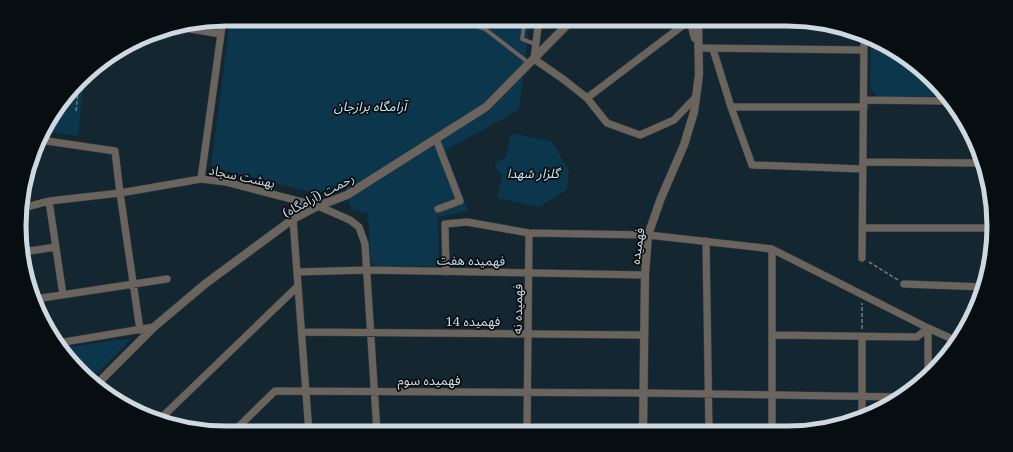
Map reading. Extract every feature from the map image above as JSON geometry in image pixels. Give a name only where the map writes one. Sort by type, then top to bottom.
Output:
[{"type":"street","points":[[201,179],[223,26]]},
{"type":"street","points":[[539,26],[532,61],[563,79],[587,98],[607,123],[640,135],[674,120],[696,97]]},
{"type":"street","name":"رحمت (آرامگاه)","points":[[100,381],[154,327],[205,284],[293,219],[318,206],[347,195],[486,107],[567,26]]},
{"type":"street","points":[[587,98],[683,26]]},
{"type":"street","name":"فهمیده","points":[[643,426],[645,275],[648,235],[661,198],[684,144],[694,112],[698,75],[698,48],[693,26]]},
{"type":"street","points":[[192,29],[222,34]]},
{"type":"street","points":[[862,258],[864,41]]},
{"type":"street","points":[[698,48],[864,50]]},
{"type":"street","points":[[713,48],[731,107],[752,165],[863,166],[976,163]]},
{"type":"street","points":[[731,107],[943,101]]},
{"type":"street","points":[[436,139],[460,201],[438,210]]},
{"type":"street","points":[[45,141],[115,151],[140,330]]},
{"type":"street","name":"بهشت سجاد","points":[[27,207],[49,201],[120,193],[201,179],[226,182],[318,206],[350,220],[359,227],[365,244],[367,270]]},
{"type":"street","points":[[49,201],[63,295]]},
{"type":"street","points":[[293,219],[308,426]]},
{"type":"street","points":[[446,272],[445,224],[467,222],[529,233],[648,235],[772,249],[952,339]]},
{"type":"street","points":[[863,228],[987,228]]},
{"type":"street","name":"فهمیده نه","points":[[527,426],[529,233]]},
{"type":"street","points":[[706,241],[709,426]]},
{"type":"street","points":[[28,251],[56,247]]},
{"type":"street","points":[[772,249],[772,426]]},
{"type":"street","points":[[367,270],[377,426]]},
{"type":"street","name":"فهمیده هفت","points":[[297,272],[367,270],[645,275]]},
{"type":"street","points":[[40,298],[167,279]]},
{"type":"street","points":[[904,284],[977,287]]},
{"type":"street","points":[[164,416],[298,286]]},
{"type":"street","points":[[63,342],[154,327]]},
{"type":"street","points":[[772,335],[917,337],[928,328]]},
{"type":"street","points":[[928,328],[928,367]]},
{"type":"street","name":"فهمیده 14","points":[[302,332],[644,335]]},
{"type":"street","points":[[862,337],[862,412]]},
{"type":"street","name":"فهمیده سوم","points":[[239,426],[275,391],[644,393],[891,397]]},
{"type":"lane","points":[[476,26],[484,29],[532,61]]},
{"type":"lane","points":[[524,26],[522,39],[536,44]]},
{"type":"path","points":[[76,111],[78,92]]},
{"type":"path","points":[[862,258],[904,284]]},
{"type":"path","points":[[862,295],[862,337]]},
{"type":"green space","name":"آرامگاه برازجان","points":[[229,26],[529,26],[519,110],[446,150],[468,211],[438,217],[438,266],[375,266],[371,262],[368,214],[351,209],[346,189],[315,193],[211,167]]},
{"type":"green space","points":[[871,45],[909,67],[939,96],[876,96],[870,89]]},
{"type":"green space","points":[[83,87],[78,136],[50,132],[67,104]]},
{"type":"green space","name":"گلزار شهدا","points":[[511,133],[552,142],[569,171],[567,190],[539,207],[497,198],[502,177],[494,164],[506,157]]},
{"type":"green space","points":[[132,338],[94,376],[67,347]]}]
